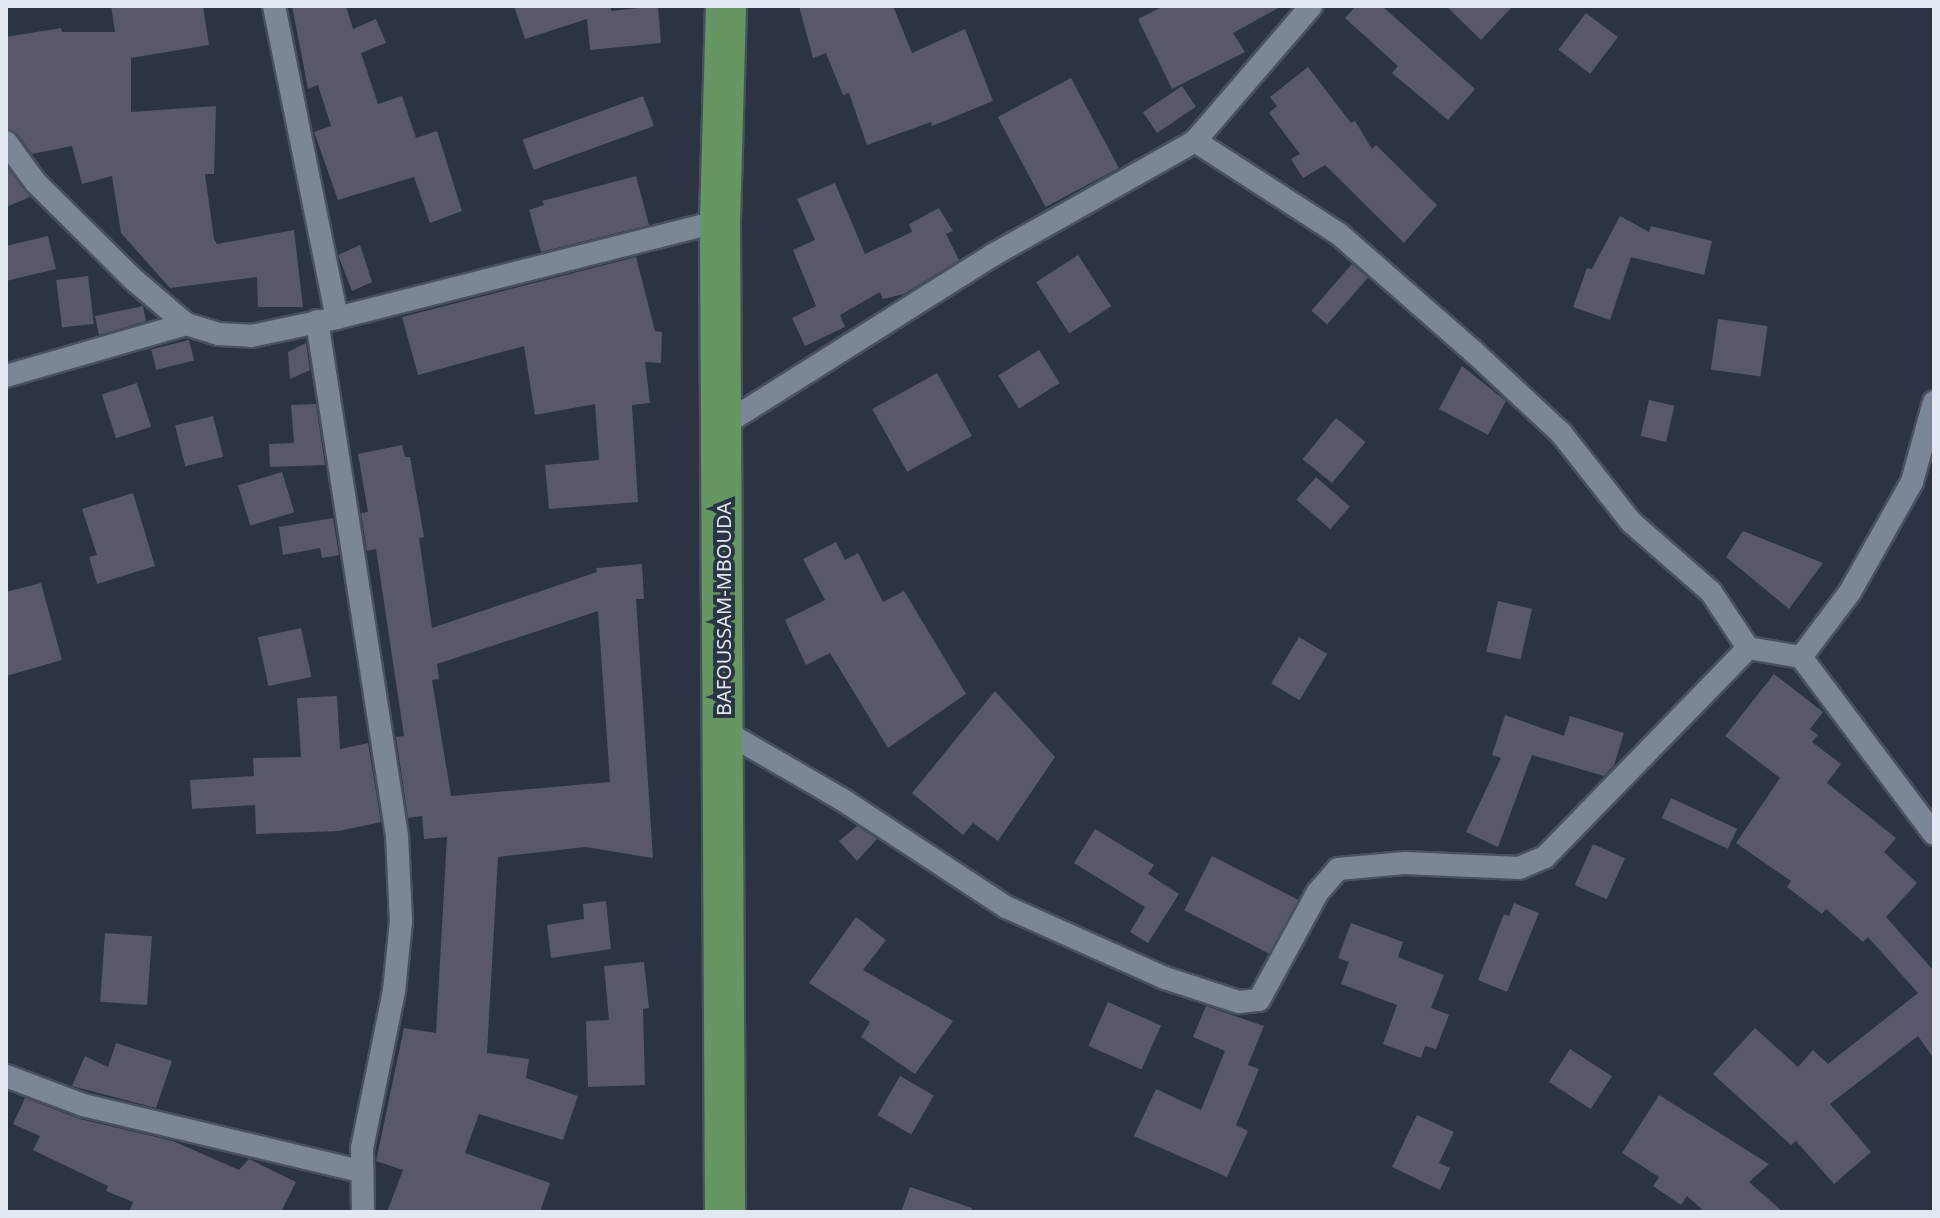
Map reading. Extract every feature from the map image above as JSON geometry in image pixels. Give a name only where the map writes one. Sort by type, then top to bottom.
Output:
[{"type":"highway","name":"BAFOUSSAM-MBOUDA","points":[[725,1212],[720,221],[726,6]]},
{"type":"street","points":[[274,6],[327,320],[397,836],[401,921],[394,991],[360,1171],[363,1212]]},
{"type":"street","points":[[723,425],[993,255],[1195,141],[1311,6]]},
{"type":"street","points":[[1195,141],[1339,234],[1474,352],[1561,433],[1631,522],[1711,592],[1748,648],[1801,657],[1934,834]]},
{"type":"street","points":[[6,142],[36,183],[186,324],[218,334],[251,336],[327,320],[720,221]]},
{"type":"street","points":[[6,376],[186,324]]},
{"type":"street","points":[[1801,657],[1850,592],[1912,482],[1934,402]]},
{"type":"street","points":[[724,731],[843,800],[1006,907],[1165,978],[1239,1002],[1259,1000],[1318,892],[1338,869],[1405,863],[1519,868],[1545,857],[1748,648]]},
{"type":"street","points":[[6,1076],[83,1105],[360,1171]]},
{"type":"building","points":[[111,6],[203,6],[209,45],[131,58],[131,112],[216,106],[214,174],[205,174],[214,239],[217,244],[294,230],[303,307],[258,307],[257,277],[170,288],[121,233],[112,176],[82,184],[72,146],[32,154],[17,133],[6,128],[6,37],[61,28],[62,32],[115,32]]},
{"type":"building","points":[[292,6],[346,6],[353,29],[376,19],[386,43],[361,53],[378,104],[402,96],[416,138],[437,131],[462,211],[430,223],[414,177],[338,200],[314,132],[331,126],[318,85],[308,89]]},
{"type":"building","points":[[514,6],[611,6],[611,11],[658,6],[661,43],[590,50],[587,19],[525,39]]},
{"type":"building","points":[[799,6],[893,6],[912,53],[965,29],[993,101],[932,126],[931,122],[867,145],[849,93],[843,95],[826,53],[813,58]]},
{"type":"building","points":[[1164,6],[1282,6],[1233,33],[1245,52],[1172,89],[1138,19]]},
{"type":"building","points":[[1356,6],[1382,6],[1475,89],[1448,120],[1392,73],[1398,66],[1345,18]]},
{"type":"building","points":[[1446,6],[1513,6],[1481,40]]},
{"type":"building","points":[[1586,13],[1618,37],[1590,74],[1558,50]]},
{"type":"building","points":[[1308,67],[1351,123],[1355,121],[1372,149],[1376,145],[1437,205],[1404,243],[1325,165],[1303,178],[1291,159],[1300,154],[1269,113],[1277,106],[1270,97]]},
{"type":"building","points":[[1071,78],[1119,168],[1046,207],[998,117]]},
{"type":"building","points":[[1182,86],[1196,107],[1157,133],[1143,112]]},
{"type":"building","points":[[643,96],[654,126],[534,170],[523,140]]},
{"type":"building","points":[[6,166],[30,197],[6,207]]},
{"type":"building","points":[[636,176],[649,225],[541,252],[529,210],[544,205],[542,201]]},
{"type":"building","points":[[835,183],[865,254],[912,232],[909,224],[939,208],[953,231],[946,234],[959,260],[904,294],[883,299],[880,292],[840,315],[845,327],[805,346],[792,318],[816,306],[793,250],[815,240],[797,199]]},
{"type":"building","points":[[1620,216],[1649,232],[1651,226],[1712,241],[1704,275],[1631,257],[1610,320],[1573,307],[1587,268],[1592,269]]},
{"type":"building","points":[[48,236],[56,269],[6,281],[6,246]]},
{"type":"building","points":[[360,245],[372,282],[352,291],[338,255]]},
{"type":"building","points":[[1078,255],[1111,306],[1069,333],[1036,282]]},
{"type":"building","points":[[636,257],[655,331],[662,332],[661,363],[645,362],[650,403],[632,405],[638,502],[549,509],[545,465],[599,460],[595,404],[535,415],[524,346],[418,375],[402,317]]},
{"type":"building","points":[[1352,264],[1368,278],[1327,325],[1311,311]]},
{"type":"building","points":[[88,276],[94,324],[62,328],[56,280]]},
{"type":"building","points":[[143,306],[146,321],[99,335],[95,316]]},
{"type":"building","points":[[1718,319],[1768,326],[1760,376],[1711,370]]},
{"type":"building","points":[[189,340],[194,360],[156,370],[151,349]]},
{"type":"building","points":[[306,343],[310,370],[290,379],[288,352]]},
{"type":"building","points":[[1039,350],[1060,383],[1019,409],[998,375]]},
{"type":"building","points":[[1462,366],[1506,401],[1488,435],[1439,409]]},
{"type":"building","points":[[937,373],[972,436],[907,472],[872,409]]},
{"type":"building","points":[[137,383],[151,427],[116,438],[102,394]]},
{"type":"building","points":[[1649,400],[1674,406],[1666,442],[1641,436]]},
{"type":"building","points":[[316,404],[325,465],[270,467],[269,444],[294,443],[291,405]]},
{"type":"building","points":[[213,416],[223,457],[185,466],[175,425]]},
{"type":"building","points":[[1336,418],[1366,442],[1332,483],[1303,459]]},
{"type":"building","points":[[402,445],[405,457],[410,457],[424,537],[419,538],[432,628],[597,572],[596,568],[642,564],[644,599],[636,599],[653,858],[585,847],[498,857],[487,1053],[529,1059],[526,1078],[578,1096],[563,1140],[479,1114],[465,1153],[550,1183],[540,1212],[387,1212],[403,1170],[376,1161],[404,1028],[436,1033],[447,837],[424,839],[422,816],[408,818],[396,737],[404,736],[376,549],[367,551],[361,513],[368,512],[358,454]],"holes":[[[598,611],[610,782],[451,796],[432,680],[439,679],[437,664]]]},
{"type":"building","points":[[282,472],[294,512],[250,526],[238,485]]},
{"type":"building","points":[[1316,477],[1350,507],[1330,529],[1296,500]]},
{"type":"building","points":[[133,493],[155,566],[97,584],[89,557],[97,555],[82,509]]},
{"type":"building","points":[[333,518],[339,555],[322,558],[320,548],[283,555],[279,527]]},
{"type":"building","points":[[1743,531],[1823,563],[1789,609],[1726,557]]},
{"type":"building","points":[[836,542],[845,560],[858,553],[883,602],[904,591],[966,694],[888,748],[830,653],[806,665],[785,620],[825,600],[803,559]]},
{"type":"building","points":[[41,583],[62,660],[6,676],[6,592]]},
{"type":"building","points":[[1498,601],[1532,609],[1520,660],[1486,652]]},
{"type":"building","points":[[301,628],[311,677],[268,686],[258,637]]},
{"type":"building","points":[[1299,637],[1327,654],[1299,700],[1271,683]]},
{"type":"building","points":[[1774,674],[1823,712],[1810,729],[1818,735],[1812,742],[1841,764],[1827,783],[1896,838],[1884,852],[1917,883],[1886,917],[1934,971],[1934,1059],[1918,1036],[1830,1104],[1871,1152],[1834,1184],[1796,1141],[1791,1145],[1713,1074],[1755,1028],[1798,1067],[1813,1050],[1828,1064],[1918,993],[1868,937],[1863,942],[1826,909],[1822,914],[1787,887],[1791,881],[1736,843],[1780,778],[1725,736]]},
{"type":"building","points":[[995,691],[1055,757],[998,841],[973,823],[963,835],[912,793]]},
{"type":"building","points":[[337,696],[340,749],[368,743],[381,822],[339,831],[256,834],[255,805],[192,809],[190,780],[254,776],[253,758],[301,757],[297,698]]},
{"type":"building","points":[[1505,715],[1564,736],[1570,716],[1624,733],[1614,765],[1604,776],[1532,755],[1498,847],[1466,832],[1501,758],[1492,755]]},
{"type":"building","points":[[1671,798],[1737,829],[1728,849],[1662,818]]},
{"type":"building","points":[[857,826],[877,839],[857,861],[839,841]]},
{"type":"building","points":[[1095,829],[1154,865],[1148,874],[1179,894],[1148,943],[1130,932],[1145,907],[1074,863]]},
{"type":"building","points":[[1593,844],[1625,858],[1607,899],[1575,885]]},
{"type":"building","points":[[1212,856],[1298,900],[1271,954],[1184,910]]},
{"type":"building","points":[[606,901],[611,949],[551,958],[547,925],[584,919],[583,904]]},
{"type":"building","points":[[1514,903],[1539,913],[1507,992],[1478,980],[1504,914],[1509,916]]},
{"type":"building","points":[[856,917],[886,940],[863,970],[953,1021],[915,1074],[861,1037],[870,1022],[809,983]]},
{"type":"building","points":[[1351,923],[1403,942],[1398,957],[1444,975],[1431,1008],[1449,1015],[1436,1049],[1425,1046],[1421,1058],[1383,1044],[1397,1005],[1341,984],[1349,962],[1338,958]]},
{"type":"building","points":[[105,933],[152,936],[147,1005],[100,1002]]},
{"type":"building","points":[[644,962],[649,1008],[643,1009],[645,1085],[588,1087],[586,1021],[609,1020],[604,966]]},
{"type":"building","points":[[1108,1002],[1161,1026],[1141,1069],[1088,1046]]},
{"type":"building","points":[[1206,1006],[1264,1026],[1248,1065],[1259,1069],[1236,1125],[1248,1131],[1227,1177],[1134,1136],[1156,1089],[1201,1110],[1225,1051],[1193,1037]]},
{"type":"building","points":[[116,1043],[172,1061],[156,1108],[72,1086],[85,1056],[108,1067]]},
{"type":"building","points":[[1570,1049],[1612,1076],[1591,1109],[1549,1082]]},
{"type":"building","points":[[900,1076],[934,1096],[911,1134],[878,1115]]},
{"type":"building","points":[[1659,1095],[1769,1164],[1749,1182],[1783,1212],[1705,1212],[1687,1196],[1681,1205],[1653,1186],[1659,1177],[1622,1153]]},
{"type":"building","points":[[25,1098],[80,1119],[173,1141],[239,1170],[249,1159],[296,1182],[281,1212],[129,1212],[133,1202],[106,1191],[108,1186],[33,1150],[40,1136],[13,1124]]},
{"type":"building","points":[[1417,1115],[1454,1132],[1439,1163],[1450,1168],[1440,1190],[1392,1167]]},
{"type":"building","points":[[910,1187],[972,1208],[971,1212],[901,1212]]}]
